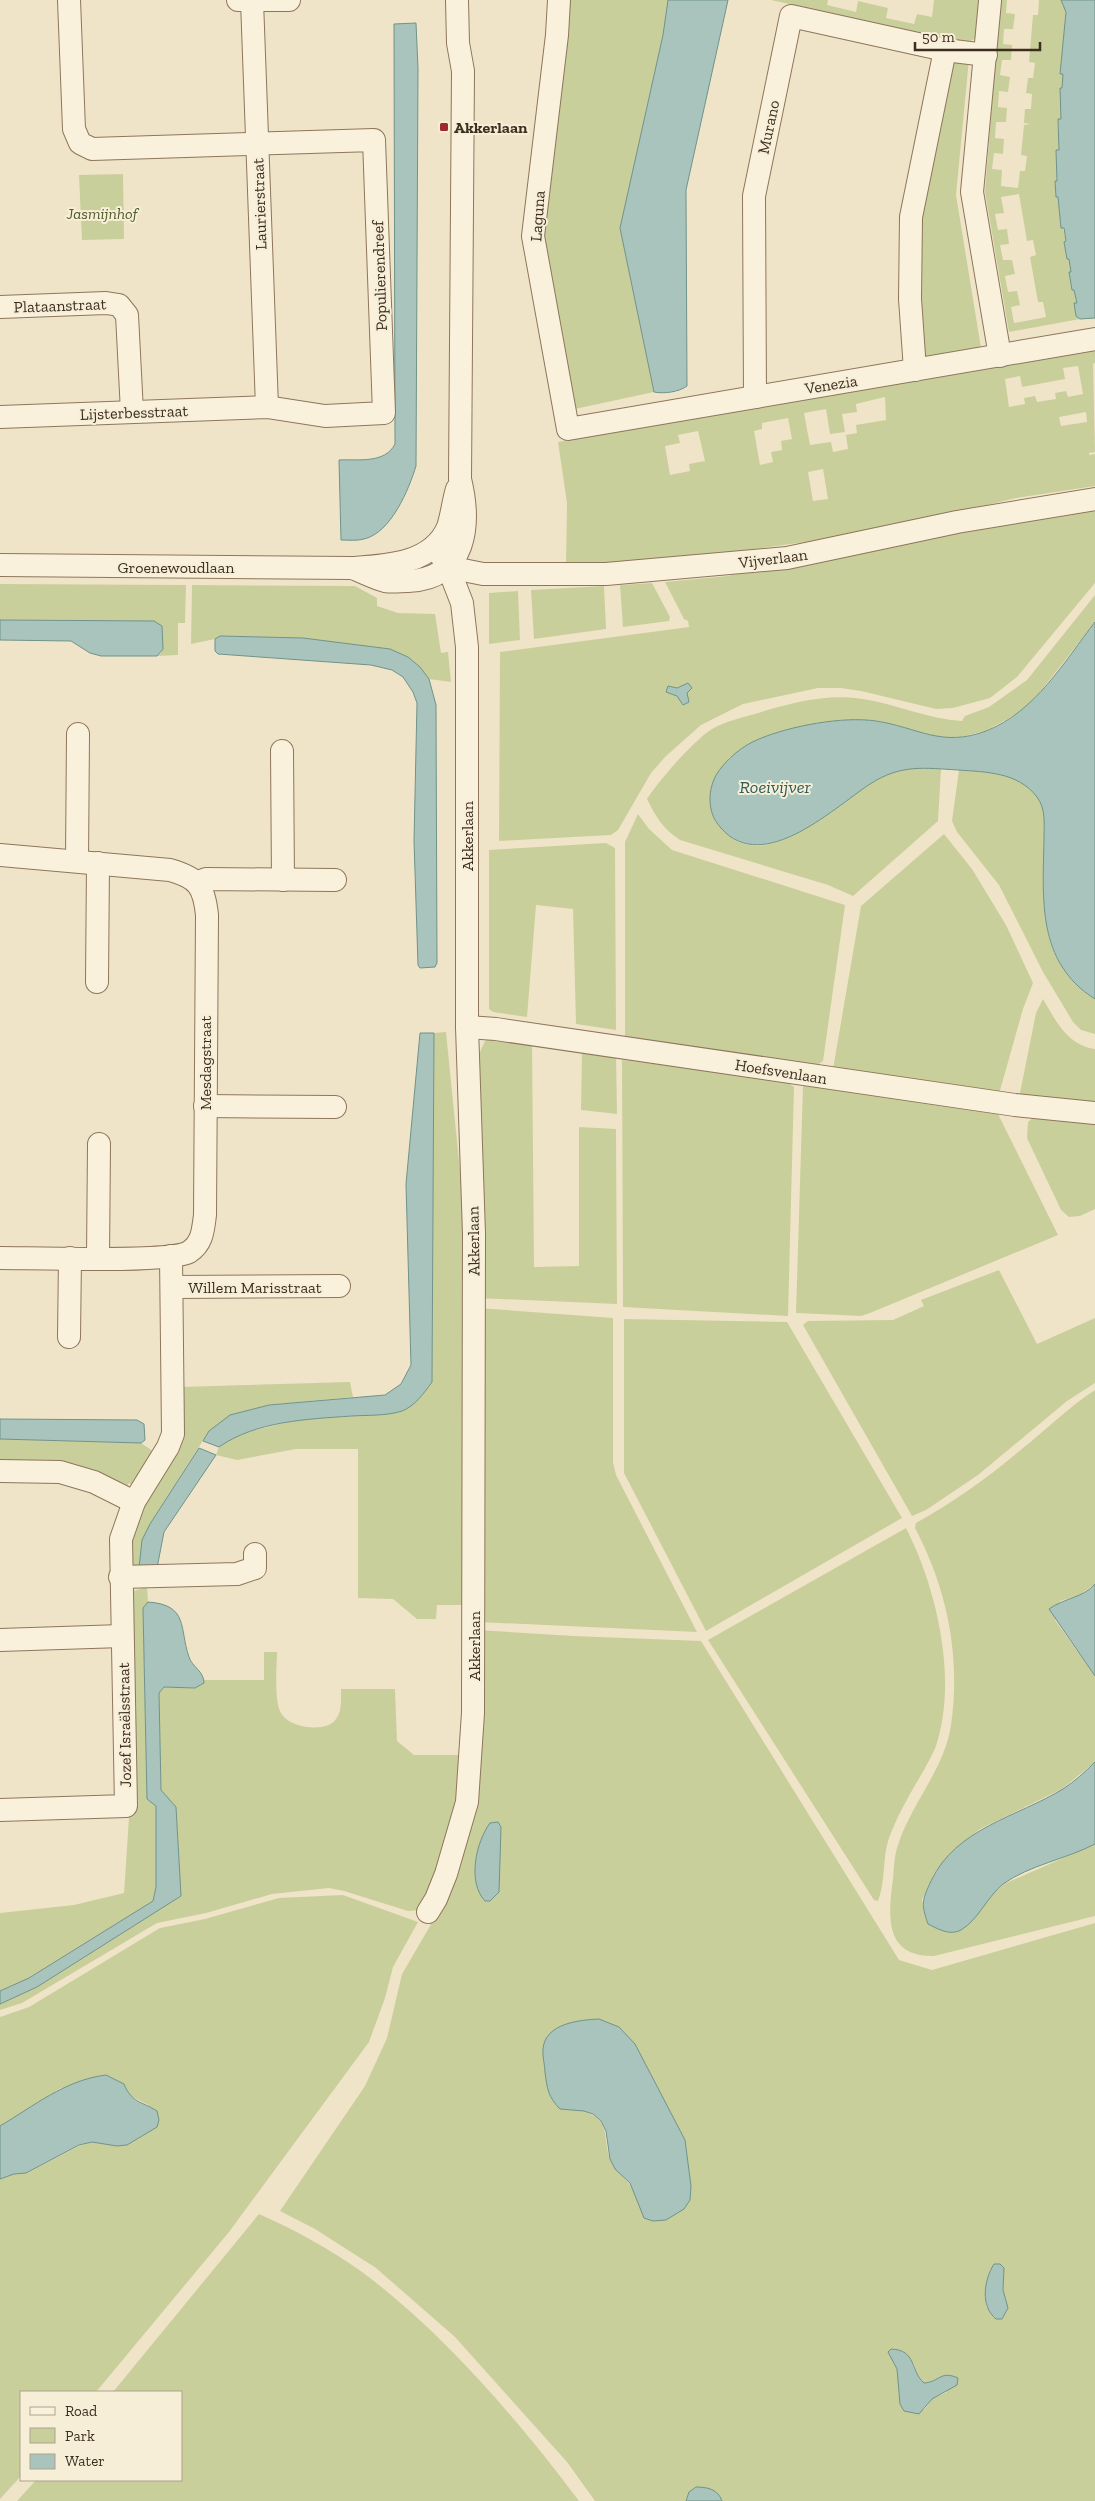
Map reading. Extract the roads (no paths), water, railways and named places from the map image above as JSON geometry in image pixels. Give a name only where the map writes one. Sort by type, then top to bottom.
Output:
[{"type":"street","points":[[69,0],[74,129],[80,143],[92,149],[257,142]]},
{"type":"street","points":[[244,1],[289,0]]},
{"type":"street","points":[[435,546],[447,528],[460,479],[463,71],[458,43],[457,0]]},
{"type":"street","points":[[463,71],[473,43],[472,0]]},
{"type":"street","name":"Laguna","points":[[558,0],[557,35],[533,236],[568,429]]},
{"type":"street","name":"Laurierstraat","points":[[244,1],[257,142],[267,407]]},
{"type":"street","points":[[990,1],[972,192],[1000,356]]},
{"type":"street","name":"Murano","points":[[755,397],[754,196],[791,16],[945,50],[986,55]]},
{"type":"street","points":[[915,370],[910,299],[911,216],[945,50]]},
{"type":"street","name":"Populierendreef","points":[[257,142],[374,140],[384,413],[325,416],[267,407]]},
{"type":"street","name":"Plataanstraat","points":[[0,307],[106,303],[119,305],[127,315],[132,412]]},
{"type":"street","name":"Venezia","points":[[568,429],[1095,339]]},
{"type":"street","name":"Lijsterbesstraat","points":[[0,417],[267,407]]},
{"type":"street","points":[[448,566],[458,552],[464,538],[466,503],[460,479]]},
{"type":"street","name":"Vijverlaan","points":[[448,566],[483,574],[606,574],[787,558],[957,522],[1095,499]]},
{"type":"street","name":"Akkerlaan","points":[[428,1912],[436,1899],[446,1874],[467,1802],[474,1713],[474,1234],[467,1027],[467,647],[462,603],[448,566],[435,546]]},
{"type":"street","name":"Groenewoudlaan","points":[[0,565],[352,568],[414,559],[435,546]]},
{"type":"street","name":"Groenewoudlaan","points":[[352,568],[385,581],[402,581],[423,580],[437,576],[448,566]]},
{"type":"street","points":[[78,734],[97,982]]},
{"type":"street","points":[[282,751],[283,880]]},
{"type":"street","points":[[0,855],[170,870],[198,882],[206,879],[335,880]]},
{"type":"street","name":"Mesdagstraat","points":[[0,1258],[171,1256],[188,1252],[202,1238],[205,1214],[206,915],[205,896],[198,882]]},
{"type":"street","name":"Hoefsvenlaan","points":[[467,1027],[496,1029],[1014,1105],[1095,1113]]},
{"type":"street","points":[[205,1106],[334,1107]]},
{"type":"street","points":[[98,1258],[99,1144]]},
{"type":"street","name":"Jozef Israëlsstraat","points":[[0,1810],[126,1806],[120,1577],[121,1539],[134,1502],[168,1447],[173,1434],[171,1256]]},
{"type":"street","points":[[69,1337],[70,1258]]},
{"type":"street","name":"Willem Marisstraat","points":[[172,1287],[339,1286]]},
{"type":"street","points":[[0,1471],[60,1472],[94,1482],[134,1502]]},
{"type":"street","points":[[120,1577],[237,1574],[255,1568],[255,1554]]},
{"type":"street","points":[[0,1640],[122,1636]]},
{"type":"water","points":[[668,0],[728,0],[686,190],[687,386],[676,391],[662,393],[654,392],[620,228],[663,35]]},
{"type":"water","points":[[1061,0],[1095,0],[1095,318],[1080,319],[1076,316],[1074,303],[1077,303],[1074,290],[1072,290],[1069,259],[1067,259],[1064,242],[1066,241],[1064,228],[1061,228],[1058,197],[1056,197],[1056,150],[1059,150],[1058,119],[1061,119],[1060,88],[1062,88],[1063,74],[1060,74],[1066,12]]},
{"type":"water","points":[[416,23],[418,68],[416,466],[404,498],[383,528],[374,535],[364,539],[341,540],[339,460],[378,458],[385,455],[395,444],[394,24]]},
{"type":"water","points":[[0,620],[154,621],[162,626],[163,649],[157,656],[101,656],[90,653],[71,641],[0,640]]},
{"type":"water","name":"Roeivijver","points":[[1095,622],[1095,999],[1076,984],[1062,967],[1053,948],[1044,906],[1043,812],[1037,797],[1021,783],[1011,778],[990,773],[923,768],[892,773],[870,784],[815,823],[794,835],[773,843],[753,845],[734,839],[717,823],[710,805],[712,784],[718,772],[731,757],[753,742],[772,734],[801,726],[848,720],[876,721],[942,737],[970,736],[986,731],[1003,723],[1034,699],[1060,669]]},
{"type":"water","points":[[220,636],[303,638],[390,649],[408,657],[420,667],[429,679],[436,705],[437,963],[435,967],[420,968],[418,965],[414,841],[417,703],[413,692],[403,677],[392,670],[371,665],[218,654],[215,651],[215,639]]},
{"type":"water","points":[[688,683],[692,688],[687,693],[689,702],[683,705],[677,696],[666,692],[668,686],[677,688]]},
{"type":"water","points":[[420,1033],[434,1033],[432,1382],[415,1403],[407,1409],[396,1413],[318,1418],[283,1423],[249,1432],[219,1447],[203,1441],[209,1431],[230,1415],[269,1405],[385,1395],[401,1384],[411,1365],[406,1184]]},
{"type":"water","points":[[0,1419],[137,1420],[144,1424],[145,1440],[141,1443],[0,1439]]},
{"type":"water","points":[[199,1448],[216,1455],[164,1532],[157,1568],[139,1568],[142,1540],[150,1524]]},
{"type":"water","points":[[1095,1584],[1095,1676],[1049,1609],[1085,1592]]},
{"type":"water","points":[[148,1602],[161,1604],[176,1613],[180,1620],[189,1657],[202,1675],[204,1683],[195,1688],[164,1687],[159,1693],[161,1790],[176,1807],[181,1896],[37,1987],[0,2004],[0,1991],[29,1978],[153,1901],[156,1887],[156,1806],[147,1799],[143,1608]]},
{"type":"water","points":[[1095,1762],[1095,1844],[1036,1867],[1003,1884],[973,1920],[957,1932],[940,1930],[928,1924],[924,1912],[926,1893],[942,1863],[956,1848],[989,1826],[1063,1789]]},
{"type":"water","points":[[498,1822],[501,1827],[499,1892],[490,1901],[485,1901],[479,1893],[476,1883],[476,1862],[485,1831],[490,1823]]},
{"type":"water","points":[[599,2019],[619,2027],[635,2044],[685,2140],[691,2186],[690,2200],[684,2209],[666,2220],[653,2221],[644,2218],[630,2183],[615,2169],[610,2159],[606,2131],[601,2121],[593,2114],[584,2111],[560,2109],[553,2100],[546,2083],[543,2049],[545,2040],[550,2033],[573,2022]]},
{"type":"water","points":[[106,2075],[124,2084],[130,2095],[137,2101],[157,2111],[159,2120],[157,2127],[127,2145],[117,2146],[92,2142],[79,2145],[26,2173],[14,2174],[0,2179],[0,2126],[63,2088],[77,2082]]},
{"type":"water","points":[[994,2264],[1000,2264],[1004,2268],[1003,2290],[1008,2308],[1002,2319],[996,2319],[991,2314],[986,2300],[986,2285]]},
{"type":"water","points":[[891,2349],[899,2350],[909,2357],[924,2383],[947,2375],[958,2378],[957,2385],[932,2399],[919,2414],[904,2411],[900,2404],[897,2369],[888,2352]]},
{"type":"water","points":[[696,2487],[715,2491],[722,2501],[686,2501],[689,2492]]},
{"type":"place","name":"Akkerlaan","points":[[444,127]]},
{"type":"park label","name":"Jasmijnhof","points":[[102,213]]}]
